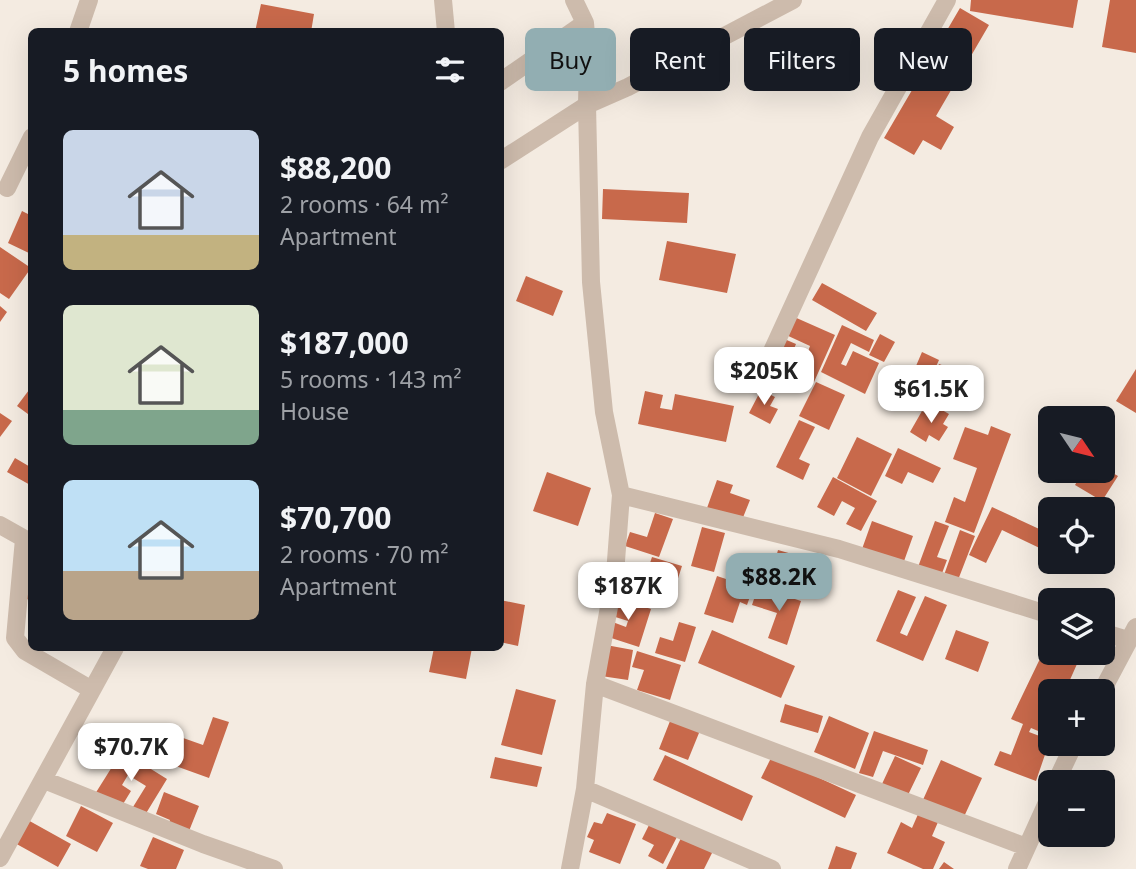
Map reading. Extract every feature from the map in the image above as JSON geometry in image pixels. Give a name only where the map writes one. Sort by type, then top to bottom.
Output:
[{"type":"street","points":[[79,28],[89,0]]},
{"type":"street","points":[[443,0],[446,28]]},
{"type":"street","points":[[570,869],[586,789],[595,684],[615,574],[621,495],[604,412],[591,282],[588,57],[585,23],[574,0]]},
{"type":"street","points":[[504,158],[587,105],[628,87],[793,0]]},
{"type":"street","points":[[758,382],[870,137],[947,0]]},
{"type":"street","points":[[504,79],[585,23]]},
{"type":"street","points":[[7,188],[28,145]]},
{"type":"street","points":[[621,495],[839,549],[1038,611]]},
{"type":"street","points":[[0,525],[28,541],[15,638],[25,651],[92,690]]},
{"type":"street","points":[[1108,679],[1132,634]]},
{"type":"street","points":[[0,858],[113,651]]},
{"type":"street","points":[[595,684],[1026,847]]},
{"type":"street","points":[[44,780],[203,844],[274,869]]},
{"type":"street","points":[[586,789],[772,869]]},
{"type":"street","points":[[1017,869],[1038,822]]},
{"type":"building","points":[[971,0],[1078,0],[1073,28],[970,11]]},
{"type":"building","points":[[1110,0],[1136,0],[1136,53],[1102,47]]},
{"type":"building","points":[[261,4],[314,14],[312,28],[256,28]]},
{"type":"building","points":[[960,8],[989,25],[972,54],[972,28],[948,28]]},
{"type":"building","points":[[911,91],[951,91],[936,116],[954,127],[941,150],[923,140],[914,155],[884,138]]},
{"type":"building","points":[[603,189],[689,193],[687,223],[602,219]]},
{"type":"building","points":[[22,211],[28,214],[28,253],[8,243]]},
{"type":"building","points":[[667,241],[736,254],[727,293],[659,280]]},
{"type":"building","points":[[0,247],[28,266],[28,272],[9,299],[0,293]]},
{"type":"building","points":[[526,276],[563,291],[553,316],[516,301]]},
{"type":"building","points":[[822,283],[877,313],[866,331],[812,300]]},
{"type":"building","points":[[0,306],[7,312],[0,322]]},
{"type":"building","points":[[792,316],[835,335],[814,382],[771,363],[782,338],[796,344],[793,351],[806,357],[810,346],[784,334]]},
{"type":"building","points":[[842,325],[874,340],[869,352],[851,343],[841,364],[846,366],[853,351],[879,363],[865,394],[821,372]]},
{"type":"building","points":[[880,334],[895,342],[884,362],[869,355]]},
{"type":"building","points":[[922,352],[939,360],[920,402],[880,385],[887,369],[910,380]]},
{"type":"building","points":[[939,364],[958,371],[944,408],[925,401]]},
{"type":"building","points":[[1136,369],[1136,413],[1116,401]]},
{"type":"building","points":[[816,382],[845,395],[829,430],[799,416]]},
{"type":"building","points":[[761,390],[775,397],[770,406],[778,409],[770,424],[749,413]]},
{"type":"building","points":[[28,391],[28,414],[17,406]]},
{"type":"building","points":[[645,391],[663,395],[660,408],[672,410],[675,394],[734,406],[726,442],[638,424]]},
{"type":"building","points":[[935,406],[949,414],[943,424],[948,427],[939,441],[929,435],[926,442],[910,432],[922,411],[930,416]]},
{"type":"building","points":[[0,413],[12,421],[0,437]]},
{"type":"building","points":[[799,420],[815,427],[799,459],[810,464],[803,480],[776,467]]},
{"type":"building","points":[[991,426],[1011,434],[974,533],[945,522],[954,497],[965,502],[977,468],[953,459],[965,427],[988,435]]},
{"type":"building","points":[[857,437],[892,454],[871,496],[837,478]]},
{"type":"building","points":[[898,448],[941,468],[933,483],[908,472],[902,484],[885,476]]},
{"type":"building","points":[[15,458],[28,466],[28,484],[7,472]]},
{"type":"building","points":[[547,472],[591,488],[578,526],[533,511]]},
{"type":"building","points":[[833,477],[877,501],[861,531],[846,524],[855,508],[842,501],[834,516],[817,507]]},
{"type":"building","points":[[717,480],[733,485],[730,493],[750,500],[742,520],[707,508]]},
{"type":"building","points":[[1114,483],[1105,497],[1095,497],[1075,485]]},
{"type":"building","points":[[992,507],[1038,528],[1038,547],[1002,530],[986,563],[969,555]]},
{"type":"building","points":[[655,513],[673,519],[659,557],[625,546],[630,532],[647,537]]},
{"type":"building","points":[[872,521],[913,536],[903,564],[862,549]]},
{"type":"building","points":[[935,521],[949,526],[937,557],[947,560],[941,576],[918,567]]},
{"type":"building","points":[[702,527],[725,533],[714,572],[691,566]]},
{"type":"building","points":[[960,530],[975,536],[958,580],[944,575]]},
{"type":"building","points":[[778,550],[813,560],[802,598],[785,594],[791,573],[773,568]]},
{"type":"building","points":[[652,557],[682,566],[670,603],[654,598],[661,576],[647,572]]},
{"type":"building","points":[[717,576],[753,588],[747,605],[740,602],[733,623],[704,614]]},
{"type":"building","points":[[28,586],[28,600],[22,596]]},
{"type":"building","points":[[758,587],[801,601],[787,645],[768,638],[777,613],[752,605]]},
{"type":"building","points":[[898,590],[916,597],[900,633],[907,636],[925,596],[947,605],[923,661],[876,641]]},
{"type":"building","points":[[614,597],[651,609],[639,647],[605,636],[610,621],[626,627],[628,621],[609,615]]},
{"type":"building","points":[[504,601],[525,605],[518,646],[504,643]]},
{"type":"building","points":[[679,622],[696,627],[685,662],[655,653],[660,637],[673,641]]},
{"type":"building","points":[[712,630],[795,666],[781,698],[698,663]]},
{"type":"building","points":[[956,630],[989,642],[978,672],[945,659]]},
{"type":"building","points":[[606,645],[633,650],[628,680],[601,676]]},
{"type":"building","points":[[433,651],[471,651],[466,679],[429,672]]},
{"type":"building","points":[[637,651],[681,665],[670,700],[637,690],[644,670],[632,667]]},
{"type":"building","points":[[1038,663],[1077,665],[1070,679],[1038,679],[1038,731],[1031,728],[1029,732],[1038,735],[1038,756],[1045,756],[1036,781],[994,765],[1000,751],[1011,755],[1023,724],[1011,719]]},
{"type":"building","points":[[516,689],[556,700],[542,755],[501,745]]},
{"type":"building","points":[[785,704],[823,716],[818,733],[780,722]]},
{"type":"building","points":[[672,716],[701,728],[688,760],[659,749]]},
{"type":"building","points":[[829,716],[869,733],[855,769],[814,752]]},
{"type":"building","points":[[213,717],[229,722],[209,778],[159,760],[169,733],[203,745]]},
{"type":"building","points":[[874,731],[928,750],[923,765],[883,751],[873,777],[859,773]]},
{"type":"building","points":[[122,751],[167,779],[145,815],[133,807],[146,786],[128,775],[122,785],[131,791],[120,809],[95,794]]},
{"type":"building","points":[[665,755],[753,796],[742,821],[653,780]]},
{"type":"building","points":[[772,756],[856,795],[845,818],[761,778]]},
{"type":"building","points":[[895,756],[921,768],[908,795],[882,784]]},
{"type":"building","points":[[495,757],[542,767],[537,787],[490,778]]},
{"type":"building","points":[[941,760],[982,778],[962,821],[922,802]]},
{"type":"building","points":[[164,792],[199,806],[187,836],[167,828],[170,820],[156,814]]},
{"type":"building","points":[[81,806],[113,823],[97,852],[66,836]]},
{"type":"building","points":[[919,812],[938,822],[932,836],[945,842],[933,869],[923,869],[887,853],[901,822],[912,828]]},
{"type":"building","points":[[607,813],[636,824],[620,864],[589,852],[594,840],[587,837],[594,822],[602,824]]},
{"type":"building","points":[[26,819],[71,844],[58,867],[13,842]]},
{"type":"building","points":[[652,819],[679,833],[663,864],[648,856],[654,845],[642,839]]},
{"type":"building","points":[[682,836],[713,851],[704,869],[666,869]]},
{"type":"building","points":[[153,837],[184,850],[176,869],[148,869],[140,866]]},
{"type":"building","points":[[836,846],[857,853],[851,869],[828,869]]},
{"type":"building","points":[[944,862],[954,869],[939,869]]}]
